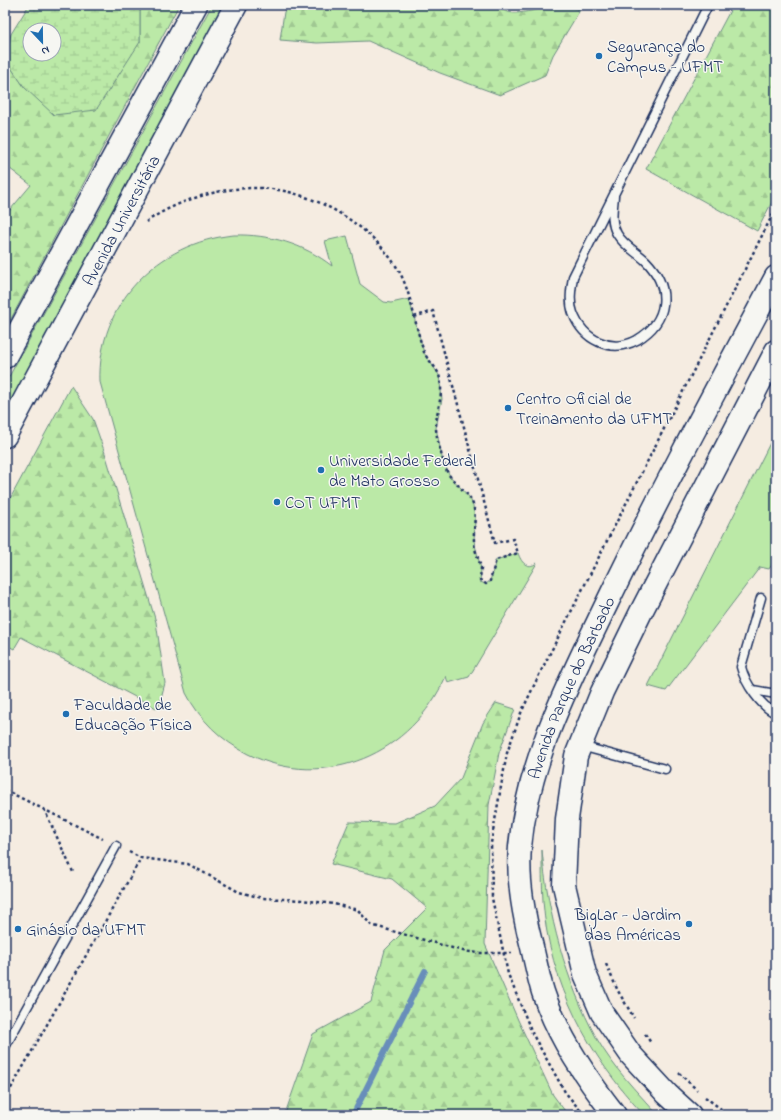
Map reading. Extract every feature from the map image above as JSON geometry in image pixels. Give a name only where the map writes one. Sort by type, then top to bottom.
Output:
[{"type":"main road","points":[[5,358],[196,5]]},
{"type":"main road","name":"Avenida Universitária","points":[[5,436],[236,5]]},
{"type":"main road","name":"Avenida Parque do Barbado","points":[[615,1115],[580,1067],[550,1011],[543,991],[521,906],[520,848],[526,805],[551,724],[596,626],[646,523],[776,276]]},
{"type":"main road","name":"Avenida Parque do Barbado","points":[[690,1115],[667,1094],[631,1055],[602,1013],[585,974],[564,885],[567,819],[576,756],[602,692],[641,612],[776,351]]},
{"type":"lane","points":[[614,196],[612,220],[617,234],[635,253],[646,260],[656,272],[662,283],[664,295],[662,312],[649,333],[621,346],[608,346],[592,340],[581,328],[573,313],[570,292],[574,277],[708,5]]},
{"type":"lane","points":[[761,598],[741,667],[743,675],[753,690],[769,710],[776,713]]},
{"type":"lane","points":[[753,690],[776,694]]},
{"type":"lane","points":[[580,746],[665,769]]},
{"type":"lane","points":[[5,1047],[116,846]]},
{"type":"path","points":[[143,223],[186,202],[226,191],[254,188],[277,189],[326,206],[348,218],[375,241],[388,256],[401,276],[424,353],[439,375],[442,399],[436,428],[440,448],[450,476],[470,498],[473,506],[475,518],[474,541],[481,569],[480,580],[486,584],[490,581],[496,560],[518,553],[513,539],[495,543],[433,311],[414,317]]},
{"type":"path","points":[[5,790],[141,858],[188,864],[239,892],[262,898],[302,900],[334,904],[358,910],[371,924],[463,951],[504,954]]},
{"type":"path","points":[[44,809],[73,872]]},
{"type":"path","points":[[5,1099],[141,858]]},
{"type":"green space","points":[[29,5],[140,5],[140,42],[96,110],[54,115],[25,88],[5,59],[11,34]]},
{"type":"green space","points":[[140,5],[179,5],[5,330],[5,216],[31,185],[5,165],[5,59],[25,88],[140,42]]},
{"type":"green space","points":[[212,5],[232,5],[5,419],[5,384]]},
{"type":"green space","points":[[289,5],[488,5],[515,13],[556,6],[572,7],[580,10],[553,55],[545,75],[500,95],[440,73],[368,41],[317,43],[280,40],[284,12]]},
{"type":"green space","points":[[733,5],[776,5],[776,194],[757,231],[646,169]]},
{"type":"green space","points":[[234,235],[260,236],[286,242],[310,252],[332,266],[325,241],[347,236],[360,284],[384,302],[391,303],[409,299],[424,353],[439,375],[442,399],[436,428],[443,462],[450,476],[470,498],[473,506],[475,518],[474,541],[481,569],[480,582],[486,584],[490,581],[496,560],[518,553],[525,564],[530,566],[537,563],[469,677],[448,683],[446,676],[431,703],[412,726],[389,745],[364,758],[336,767],[307,769],[278,765],[248,754],[238,749],[220,736],[204,720],[191,703],[186,693],[100,382],[102,354],[109,327],[121,303],[137,282],[157,264],[181,250],[206,240]]},
{"type":"green space","points":[[71,386],[93,419],[106,456],[156,622],[165,683],[158,709],[21,637],[14,649],[5,644],[5,508]]},
{"type":"green space","points":[[776,431],[776,559],[769,569],[760,567],[666,691],[648,686]]},
{"type":"green space","points":[[496,703],[515,709],[499,753],[489,805],[485,944],[553,1095],[568,1115],[281,1115],[286,1111],[313,1034],[371,1002],[385,950],[427,908],[392,879],[331,864],[349,822],[395,823],[435,806],[461,778],[483,723]]},
{"type":"green space","points":[[542,850],[549,899],[560,947],[567,970],[586,1017],[597,1039],[610,1059],[658,1115],[644,1115],[624,1092],[589,1043],[575,1017],[563,989],[547,931],[543,901]]},
{"type":"waterway","points":[[353,1115],[425,971]]},
{"type":"place","name":"Segurança do Campus - UFMT","points":[[599,56]]},
{"type":"place","name":"Centro Oficial de Treinamento da UFMT","points":[[508,408]]},
{"type":"place","name":"Universidade Federal de Mato Grosso","points":[[321,470]]},
{"type":"place","name":"COT UFMT","points":[[277,502]]},
{"type":"place","name":"Faculdade de Educação Física","points":[[66,714]]},
{"type":"place","name":"BigLar - Jardim das Américas","points":[[689,924]]},
{"type":"place","name":"Ginásio da UFMT","points":[[18,929]]}]
